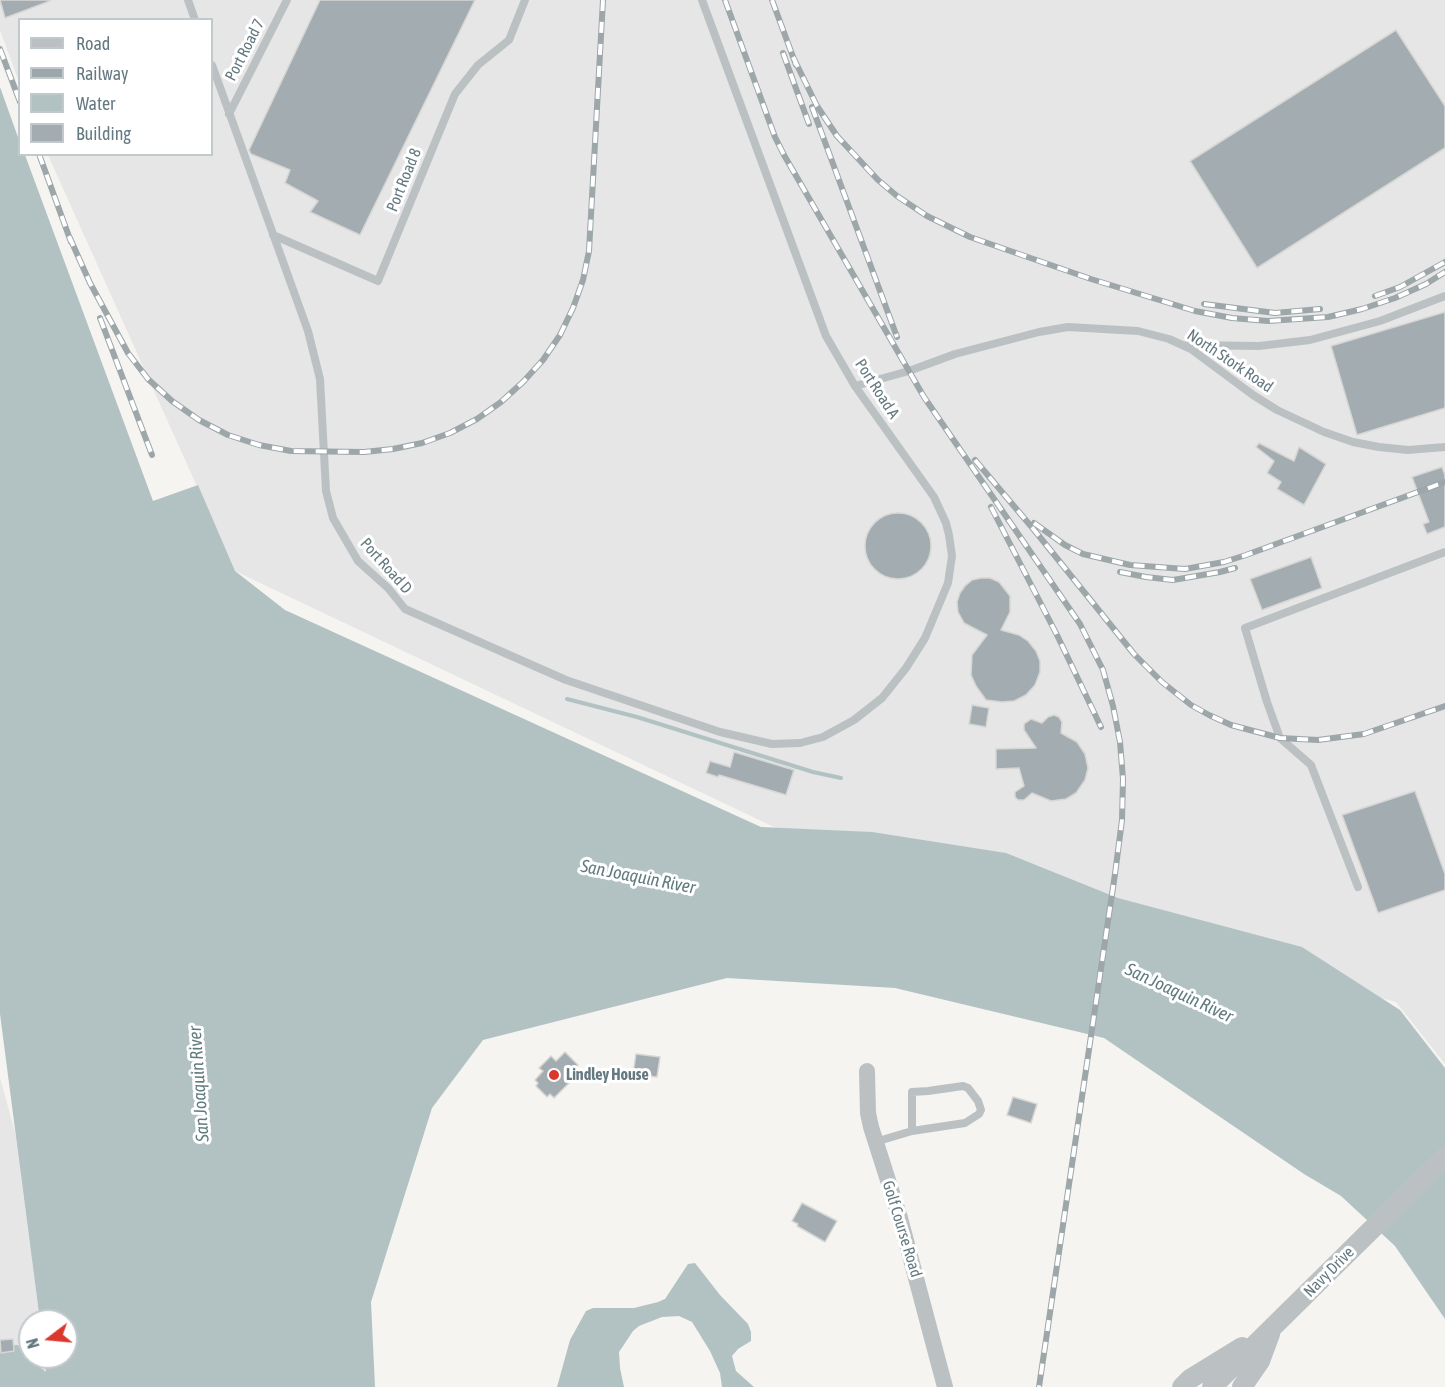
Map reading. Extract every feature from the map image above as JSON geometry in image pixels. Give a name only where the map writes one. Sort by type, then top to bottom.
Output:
[{"type":"street","name":"Golf Course Road","points":[[867,1071],[868,1113],[900,1218],[945,1387]]},
{"type":"street","name":"Navy Drive","points":[[1212,1387],[1445,1157]]},
{"type":"street","points":[[1182,1387],[1190,1379],[1272,1329]]},
{"type":"street","points":[[1242,1387],[1260,1361],[1272,1329]]},
{"type":"lane","points":[[188,0],[194,18]]},
{"type":"lane","name":"Port Road 7","points":[[229,114],[287,0]]},
{"type":"lane","name":"Port Road 8","points":[[273,235],[378,282],[455,94],[478,65],[509,40],[525,0]]},
{"type":"lane","name":"Port Road A","points":[[702,0],[826,336],[855,386],[941,510],[949,535],[951,570],[942,599],[925,638],[891,688],[854,720],[824,737],[808,741]]},
{"type":"lane","name":"Port Road D","points":[[213,68],[308,331],[320,379],[324,480],[333,518],[358,561],[388,588],[405,609],[566,680],[720,732],[772,744],[808,741]]},
{"type":"lane","points":[[1180,345],[1259,346],[1310,340],[1380,321],[1445,296]]},
{"type":"lane","name":"North Stork Road","points":[[855,386],[909,371],[955,354],[1039,332],[1068,327],[1138,332],[1169,339],[1205,359],[1277,410],[1324,432],[1353,442],[1379,447],[1408,450],[1445,447]]},
{"type":"lane","points":[[1358,887],[1311,765],[1280,738],[1245,628],[1445,552]]},
{"type":"lane","points":[[876,1142],[912,1131],[965,1123],[979,1114],[981,1110],[978,1101],[968,1088],[963,1086],[912,1092],[912,1131]]},
{"type":"shaded area","points":[[0,0],[1445,0],[1445,1064],[1396,1002],[1013,900],[774,827],[235,571],[48,156],[213,156],[213,18],[18,18],[18,79],[0,30]]},
{"type":"shaded area","points":[[0,1078],[15,1132],[38,1309],[18,1309],[18,1369],[46,1369],[48,1387],[0,1387]]},
{"type":"water","name":"San Joaquin River","points":[[0,87],[18,137],[18,156],[25,156],[153,501],[198,485],[235,571],[285,610],[761,827],[872,832],[1006,853],[1118,898],[1302,947],[1400,1010],[1445,1068],[1445,1319],[1395,1246],[1341,1196],[1304,1174],[1104,1038],[895,988],[727,978],[483,1040],[432,1108],[371,1302],[375,1387],[0,1387],[0,1346],[18,1345],[18,1369],[42,1369],[46,1372],[46,1369],[78,1369],[78,1309],[38,1309],[0,1014]]},
{"type":"water","points":[[695,1263],[720,1295],[748,1324],[751,1341],[732,1356],[736,1371],[754,1387],[722,1387],[720,1373],[710,1351],[692,1322],[679,1316],[662,1317],[639,1326],[633,1331],[619,1352],[624,1387],[557,1387],[570,1340],[586,1311],[593,1308],[634,1308],[665,1299],[688,1264]]},
{"type":"building","points":[[0,0],[50,0],[50,1],[5,18]]},
{"type":"building","points":[[320,0],[475,0],[360,235],[310,212],[318,201],[285,183],[290,170],[251,154],[249,150]]},
{"type":"building","points":[[1396,30],[1445,106],[1445,148],[1257,268],[1190,161]]},
{"type":"building","points":[[1445,312],[1445,408],[1357,435],[1331,346]]},
{"type":"building","points":[[1259,443],[1294,461],[1299,447],[1326,464],[1304,505],[1277,489],[1281,482],[1267,473],[1274,461],[1256,447]]},
{"type":"building","points":[[1442,467],[1445,475],[1445,527],[1427,534],[1423,524],[1429,522],[1412,477]]},
{"type":"building","points":[[891,513],[905,513],[917,518],[926,527],[931,546],[929,559],[922,570],[905,579],[891,579],[879,574],[870,565],[865,553],[865,539],[870,527],[879,518]]},
{"type":"building","points":[[1311,557],[1322,588],[1262,610],[1250,579]]},
{"type":"building","points":[[990,578],[999,582],[1010,596],[1010,612],[1001,630],[1019,635],[1028,641],[1040,661],[1040,672],[1035,685],[1026,695],[1014,701],[986,700],[971,675],[972,655],[987,635],[964,623],[958,612],[957,602],[965,586],[972,580]]},
{"type":"building","points":[[972,705],[989,708],[986,727],[969,724]]},
{"type":"building","points":[[1054,715],[1062,722],[1061,733],[1077,742],[1085,754],[1088,768],[1085,780],[1076,793],[1066,799],[1051,801],[1032,793],[1024,800],[1018,800],[1015,792],[1024,786],[1019,768],[996,769],[996,749],[1036,748],[1024,730],[1024,724],[1031,719],[1042,723]]},
{"type":"building","points":[[734,752],[794,770],[786,795],[706,773],[710,761],[730,767]]},
{"type":"building","points":[[1415,791],[1445,874],[1445,890],[1378,913],[1342,815]]},
{"type":"building","name":"Lindley House","points":[[565,1052],[578,1065],[565,1079],[570,1082],[554,1098],[550,1094],[547,1097],[536,1086],[538,1083],[535,1080],[543,1071],[539,1068],[551,1056],[556,1061]]},
{"type":"building","points":[[636,1054],[660,1057],[657,1077],[633,1074]]},
{"type":"building","points":[[1013,1097],[1037,1104],[1031,1123],[1007,1115]]},
{"type":"building","points":[[802,1203],[837,1221],[825,1242],[792,1221]]},
{"type":"building","points":[[13,1339],[14,1351],[1,1353],[0,1340]]},
{"type":"waterway","points":[[567,699],[637,717],[813,772],[841,778]]},
{"type":"railway","points":[[69,236],[90,283],[128,353],[148,379],[172,401],[199,420],[228,435],[259,445],[291,451],[364,452],[422,443],[450,433],[477,419],[501,402],[543,360],[560,335],[583,280],[589,251],[603,0]]},
{"type":"railway","points":[[725,0],[775,137],[784,155],[924,397],[1080,624],[1103,670],[1113,706],[1120,742],[1123,779],[1122,820],[1039,1387]]},
{"type":"railway","points":[[772,0],[796,65]]},
{"type":"railway","points":[[0,49],[18,97]]},
{"type":"railway","points":[[783,53],[809,124]]},
{"type":"railway","points":[[793,57],[817,106],[837,136],[878,180],[897,196],[927,216],[970,237],[1091,279],[1195,311],[1232,318],[1268,321],[1328,317],[1362,309],[1395,298],[1426,284],[1445,272]]},
{"type":"railway","points":[[812,107],[897,337]]},
{"type":"railway","points":[[40,156],[71,242]]},
{"type":"railway","points":[[1375,296],[1400,287],[1445,262]]},
{"type":"railway","points":[[1204,304],[1275,313],[1320,309]]},
{"type":"railway","points":[[100,318],[152,455]]},
{"type":"railway","points":[[975,460],[1134,654],[1162,682],[1191,705],[1209,715],[1231,725],[1280,738],[1318,740],[1364,734],[1445,706]]},
{"type":"railway","points":[[1034,523],[1065,545],[1083,554],[1130,565],[1185,569],[1224,562],[1246,555],[1445,482]]},
{"type":"railway","points":[[991,507],[1101,727]]},
{"type":"railway","points":[[1120,572],[1173,580],[1235,568]]},
{"type":"place","name":"Lindley House","points":[[554,1075]]}]
